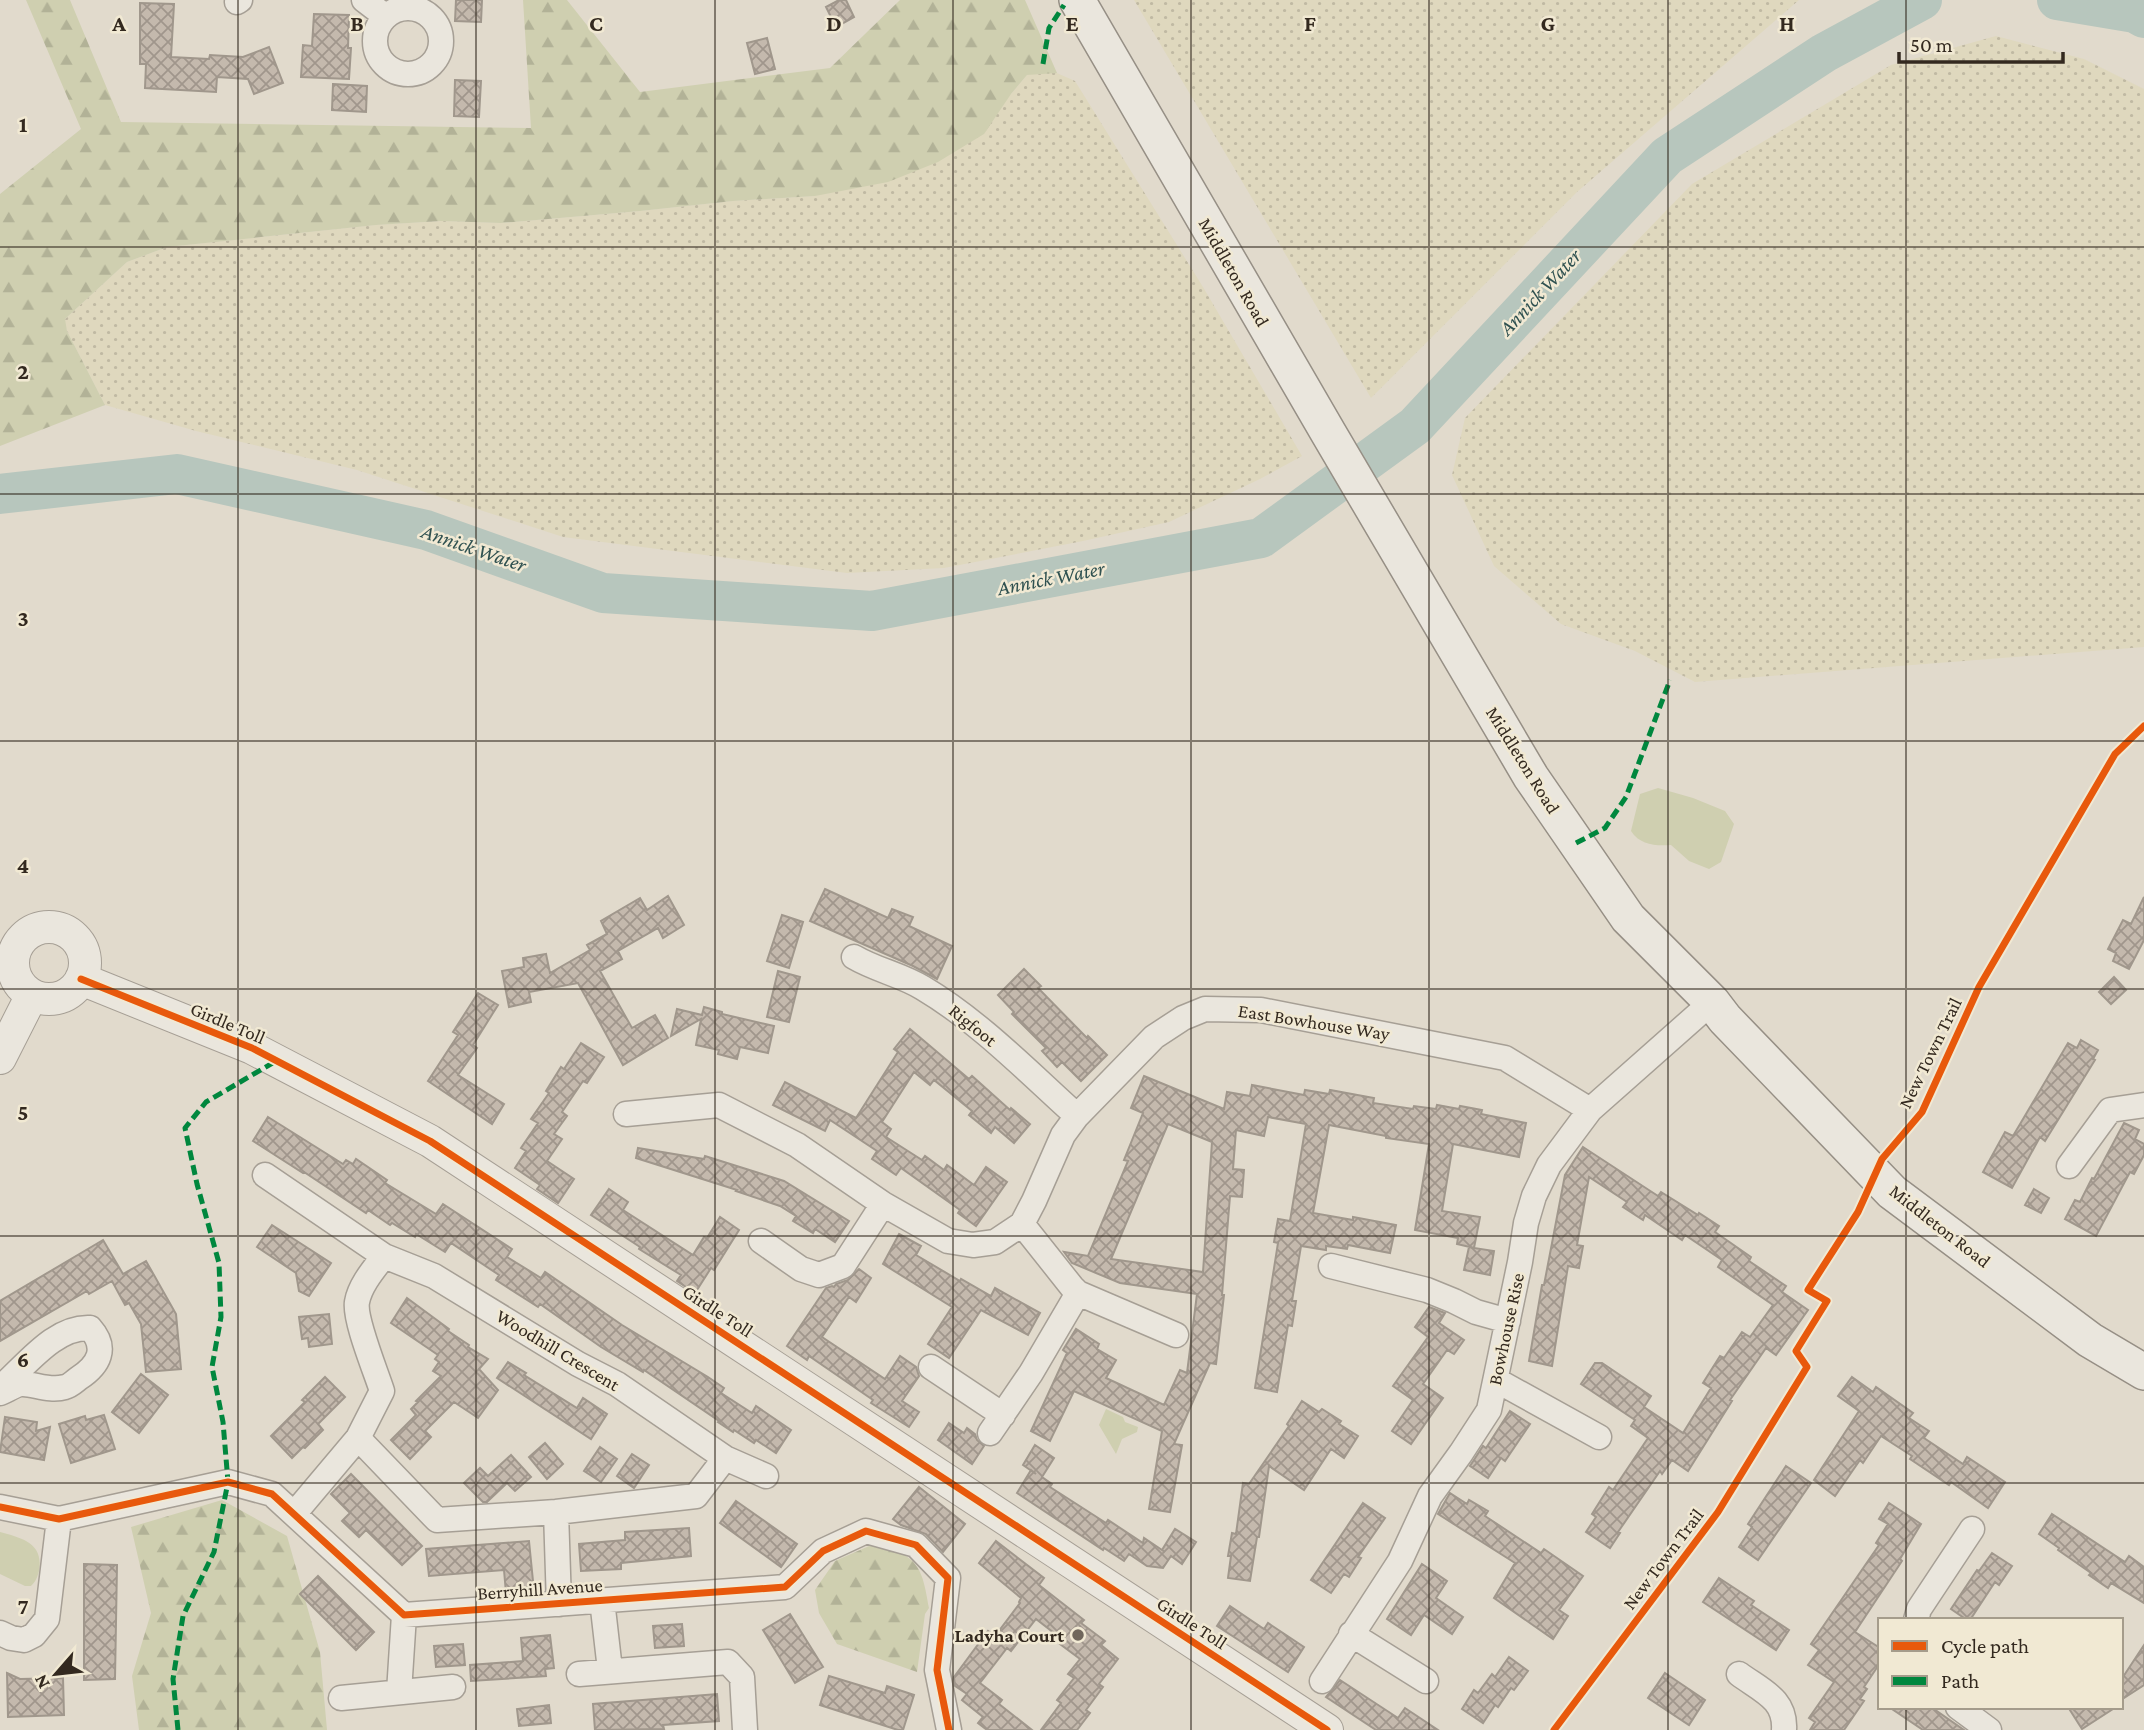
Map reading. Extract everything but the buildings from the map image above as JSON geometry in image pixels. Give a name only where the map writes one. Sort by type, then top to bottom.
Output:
[{"type":"main road","name":"Middleton Road","points":[[1077,0],[1531,777],[1628,918],[1712,1002],[1725,1019],[1892,1192],[2090,1340],[2144,1372]]},
{"type":"street","points":[[365,0],[385,16]]},
{"type":"street","points":[[47,926],[70,933],[76,938],[84,956],[81,979],[65,995],[53,999],[32,995],[16,978],[14,954],[8,939],[47,926]]},
{"type":"street","name":"Rigfoot","points":[[854,957],[871,967],[921,986],[964,1016],[1077,1116]]},
{"type":"street","name":"Girdle Toll","points":[[81,979],[252,1048],[430,1140],[1319,1725]]},
{"type":"street","points":[[0,1058],[32,995]]},
{"type":"street","name":"Bowhouse Rise","points":[[1322,1681],[1400,1561],[1430,1496],[1489,1409],[1526,1223],[1534,1196],[1549,1165],[1590,1110],[1712,1002]]},
{"type":"street","name":"East Bowhouse Way","points":[[1022,1224],[1063,1135],[1077,1116],[1154,1037],[1183,1018],[1205,1009],[1261,1010],[1505,1058],[1590,1110]]},
{"type":"street","points":[[626,1114],[719,1105],[797,1145],[883,1204],[948,1241],[974,1245],[995,1242],[1022,1224],[1078,1293],[1176,1335]]},
{"type":"street","points":[[2069,1166],[2110,1110],[2144,1105]]},
{"type":"street","name":"Woodhill Crescent","points":[[265,1175],[384,1255],[434,1276],[578,1364],[617,1384],[724,1458],[766,1476]]},
{"type":"street","points":[[761,1241],[801,1269],[819,1275],[843,1266],[883,1204]]},
{"type":"street","points":[[294,1514],[358,1438],[382,1391],[359,1323],[357,1303],[367,1279],[384,1255]]},
{"type":"street","points":[[1331,1266],[1405,1284],[1445,1297],[1476,1312],[1508,1321]]},
{"type":"street","points":[[931,1367],[996,1424],[1078,1293]]},
{"type":"street","points":[[1496,1380],[1599,1437]]},
{"type":"street","points":[[358,1438],[437,1520],[556,1512],[696,1496],[724,1458]]},
{"type":"street","points":[[0,1507],[59,1519],[228,1482],[272,1494],[404,1615],[399,1692]]},
{"type":"street","points":[[556,1512],[559,1604]]},
{"type":"street","points":[[0,1633],[24,1640],[33,1635],[47,1619],[59,1519]]},
{"type":"street","points":[[1917,1618],[1919,1609],[1972,1529]]},
{"type":"street","name":"Berryhill Avenue","points":[[404,1615],[785,1587],[823,1551],[866,1531],[916,1545],[948,1578],[937,1670],[949,1730]]},
{"type":"street","points":[[602,1600],[610,1670]]},
{"type":"street","points":[[1351,1634],[1426,1681]]},
{"type":"street","points":[[579,1674],[728,1662],[742,1677],[744,1730]]},
{"type":"street","points":[[1739,1675],[1777,1702],[1784,1715],[1784,1730]]},
{"type":"street","points":[[341,1698],[453,1686]]},
{"type":"street","points":[[1961,1709],[1989,1730]]},
{"type":"shaded area","points":[[1134,0],[1799,0],[1577,192],[1371,398]]},
{"type":"shaded area","points":[[1996,36],[2084,59],[2144,89],[2144,647],[1695,682],[1635,651],[1561,624],[1494,566],[1452,475],[1465,418],[1692,184],[1891,65]]},
{"type":"shaded area","points":[[1050,70],[1075,81],[1203,287],[1302,456],[1169,522],[944,568],[847,573],[563,537],[357,470],[196,431],[105,405],[64,320],[127,262],[167,247],[375,225],[442,221],[501,223],[815,196],[1011,94],[1027,75]]},
{"type":"green space","points":[[26,0],[70,0],[121,122],[531,128],[523,0],[567,0],[640,92],[830,68],[900,0],[1025,0],[1057,73],[1027,75],[984,134],[938,162],[888,182],[815,196],[501,223],[441,221],[376,225],[167,247],[127,262],[65,319],[67,331],[105,405],[0,446],[0,194],[81,129]]},
{"type":"green space","points":[[1658,788],[1725,811],[1734,824],[1721,862],[1709,869],[1689,861],[1671,845],[1648,844],[1635,836],[1631,831],[1640,794]]},
{"type":"green space","points":[[1106,1409],[1138,1427],[1137,1432],[1122,1439],[1116,1454],[1099,1425]]},
{"type":"green space","points":[[222,1500],[287,1536],[320,1652],[327,1730],[139,1730],[132,1676],[151,1613],[131,1527]]},
{"type":"green space","points":[[0,1532],[30,1543],[35,1548],[40,1562],[36,1579],[31,1586],[25,1586],[0,1574]]},
{"type":"green space","points":[[876,1543],[909,1558],[916,1565],[924,1582],[929,1608],[925,1614],[917,1672],[837,1644],[819,1613],[815,1590],[835,1561]]},
{"type":"waterway","name":"Annick Water","points":[[0,494],[177,474],[426,530],[603,593],[872,611],[1261,538],[1415,426],[1667,156],[1824,53],[1922,0]]},
{"type":"waterway","name":"Annick Water","points":[[2057,0],[2135,13],[2144,18]]},
{"type":"marked path","points":[[1043,64],[1049,28],[1064,5]]},
{"type":"marked path","points":[[1576,843],[1605,828],[1626,797],[1670,680]]},
{"type":"marked path","points":[[178,1730],[173,1679],[183,1616],[214,1552],[228,1482],[223,1422],[212,1367],[221,1317],[219,1263],[185,1128],[206,1102],[276,1061]]},
{"type":"cycle path","name":"New Town Trail","points":[[1554,1730],[1718,1512],[1807,1367],[1796,1351],[1827,1301],[1808,1290],[1858,1212],[1882,1159],[1922,1112],[1979,987],[2115,754],[2144,726]]},
{"type":"cycle path","points":[[81,979],[252,1048],[430,1141],[1327,1730]]},
{"type":"cycle path","points":[[0,1507],[59,1519],[228,1482],[272,1494],[404,1615],[785,1587],[823,1551],[866,1531],[916,1545],[948,1578],[937,1670],[949,1730]]},
{"type":"place","name":"Ladyha Court","points":[[1078,1635]]}]
